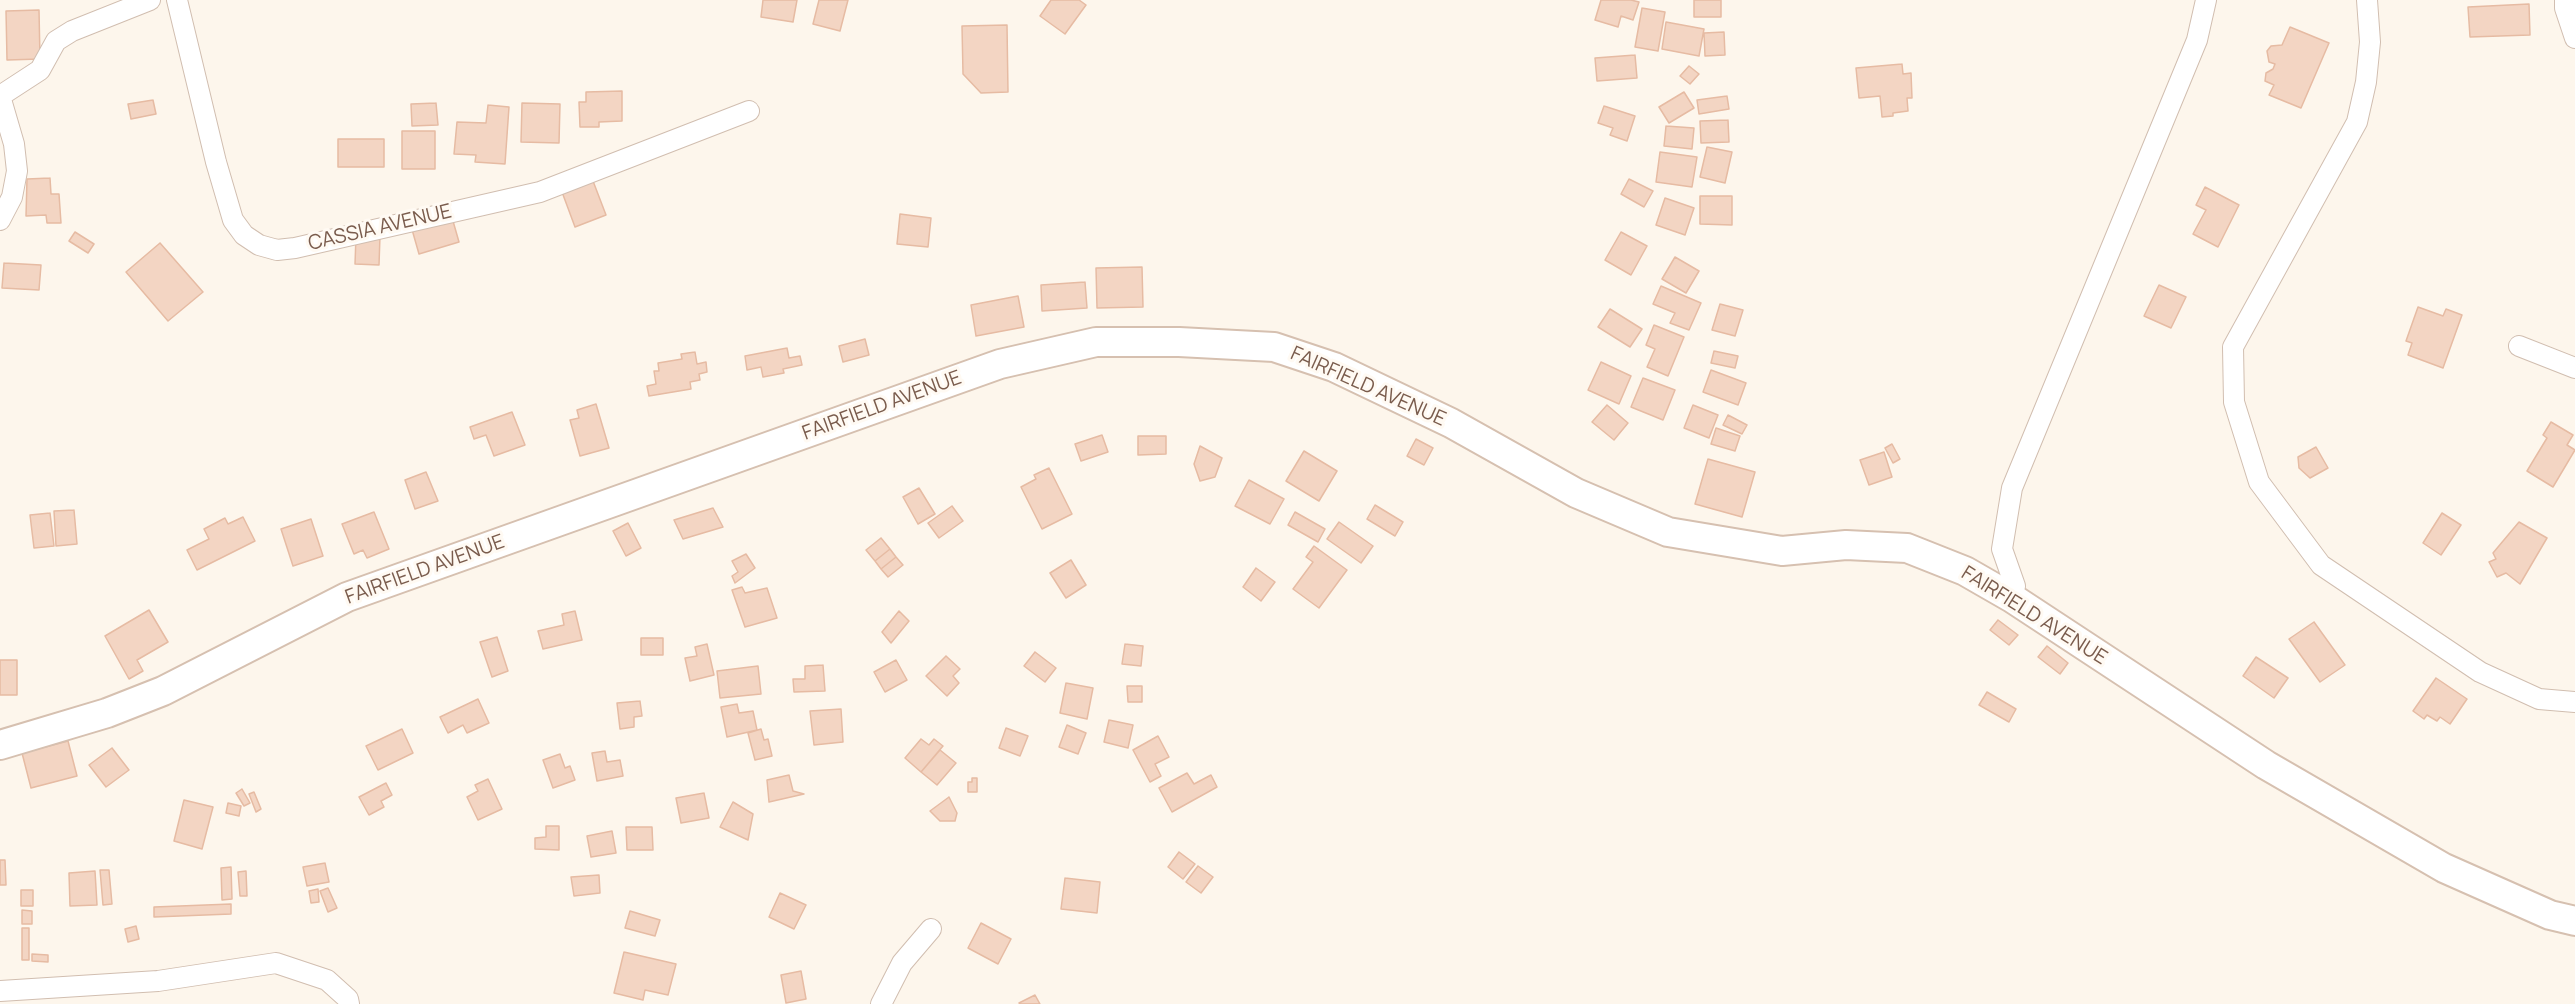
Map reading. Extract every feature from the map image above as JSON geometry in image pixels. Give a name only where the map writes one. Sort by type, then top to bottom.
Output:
[{"type":"street","points":[[0,220],[12,197],[17,171],[14,144],[0,96],[40,70],[56,41],[72,31],[150,0]]},
{"type":"street","name":"CASSIA AVENUE","points":[[177,0],[216,162],[233,220],[244,235],[259,245],[277,249],[306,245],[540,192],[749,111]]},
{"type":"street","points":[[2012,598],[2016,586],[2002,549],[2012,489],[2197,40],[2206,0]]},
{"type":"street","points":[[2367,0],[2370,42],[2366,82],[2357,122],[2233,347],[2234,402],[2259,482],[2321,565],[2480,672],[2539,699],[2575,702]]},
{"type":"street","points":[[2565,0],[2565,8],[2575,38]]},
{"type":"street","name":"FAIRFIELD AVENUE","points":[[0,745],[47,733],[163,691],[358,593],[1000,364],[1096,342],[1179,342],[1274,346],[1344,372],[1451,423],[1576,493],[1668,532],[1782,551],[1846,545],[1907,548],[1965,571],[2012,598],[2266,765],[2444,868],[2550,915],[2575,921]]},
{"type":"street","points":[[2519,346],[2575,368]]},
{"type":"street","points":[[881,1004],[902,963],[931,929]]},
{"type":"street","points":[[0,991],[158,981],[276,963],[327,980],[348,999],[349,1004]]},
{"type":"building","points":[[763,0],[797,0],[793,22],[761,17]]},
{"type":"building","points":[[819,0],[848,0],[840,31],[813,24]]},
{"type":"building","points":[[1051,0],[1079,0],[1086,5],[1065,34],[1040,16]]},
{"type":"building","points":[[1601,0],[1639,2],[1633,20],[1621,16],[1618,27],[1595,20]]},
{"type":"building","points":[[1694,0],[1721,0],[1721,17],[1694,17]]},
{"type":"building","points":[[2529,4],[2530,35],[2470,37],[2468,7]]},
{"type":"building","points":[[1642,8],[1665,12],[1658,51],[1635,47]]},
{"type":"building","points":[[39,10],[40,59],[7,60],[6,11]]},
{"type":"building","points":[[1666,22],[1704,29],[1699,56],[1662,49]]},
{"type":"building","points":[[1007,25],[1008,92],[981,93],[963,74],[962,26]]},
{"type":"building","points":[[2290,27],[2329,43],[2301,108],[2269,95],[2274,85],[2265,81],[2266,73],[2273,69],[2275,64],[2269,62],[2267,51],[2271,46],[2282,45]]},
{"type":"building","points":[[1724,32],[1725,55],[1705,56],[1704,33]]},
{"type":"building","points":[[1635,55],[1637,78],[1597,81],[1595,58]]},
{"type":"building","points":[[1902,64],[1903,74],[1911,73],[1912,98],[1907,98],[1908,111],[1882,117],[1880,96],[1859,98],[1856,68]]},
{"type":"building","points":[[1689,66],[1699,74],[1690,84],[1680,76]]},
{"type":"building","points":[[622,91],[622,121],[599,122],[599,127],[580,127],[579,102],[586,102],[586,92]]},
{"type":"building","points":[[1684,92],[1694,108],[1669,123],[1659,107]]},
{"type":"building","points":[[1727,96],[1729,109],[1699,114],[1697,100]]},
{"type":"building","points":[[153,100],[156,114],[131,119],[128,104]]},
{"type":"building","points":[[436,103],[438,125],[412,126],[411,104]]},
{"type":"building","points":[[522,103],[560,104],[559,143],[521,142]]},
{"type":"building","points":[[488,105],[509,107],[505,164],[475,162],[476,155],[454,154],[457,122],[486,123]]},
{"type":"building","points":[[1604,106],[1635,116],[1627,141],[1610,135],[1613,128],[1598,123]]},
{"type":"building","points":[[1728,120],[1729,142],[1701,143],[1700,121]]},
{"type":"building","points":[[1666,126],[1694,128],[1692,149],[1664,146]]},
{"type":"building","points":[[402,131],[435,131],[435,169],[402,169]]},
{"type":"building","points":[[338,139],[384,139],[384,167],[338,167]]},
{"type":"building","points":[[1707,147],[1732,152],[1725,183],[1700,177]]},
{"type":"building","points":[[1660,152],[1697,157],[1692,187],[1656,182]]},
{"type":"building","points":[[50,178],[51,194],[59,194],[61,223],[47,223],[46,215],[26,216],[27,179]]},
{"type":"building","points":[[1629,179],[1653,191],[1644,207],[1621,194]]},
{"type":"building","points":[[593,181],[606,215],[575,227],[562,192]]},
{"type":"building","points":[[2205,187],[2239,205],[2218,247],[2193,234],[2206,210],[2196,205]]},
{"type":"building","points":[[1700,196],[1732,196],[1732,225],[1700,224]]},
{"type":"building","points":[[1665,198],[1694,208],[1685,235],[1656,225]]},
{"type":"building","points":[[451,214],[459,242],[419,254],[411,226]]},
{"type":"building","points":[[900,214],[931,218],[928,247],[897,244]]},
{"type":"building","points":[[75,232],[94,244],[88,253],[69,241]]},
{"type":"building","points":[[1621,232],[1647,246],[1631,275],[1605,260]]},
{"type":"building","points":[[356,236],[380,236],[379,265],[355,264]]},
{"type":"building","points":[[160,243],[203,292],[168,321],[126,272]]},
{"type":"building","points":[[1675,257],[1699,271],[1686,293],[1662,279]]},
{"type":"building","points":[[4,263],[41,265],[39,290],[2,288]]},
{"type":"building","points":[[1142,267],[1143,307],[1097,308],[1096,268]]},
{"type":"building","points":[[1085,282],[1087,308],[1042,311],[1041,285]]},
{"type":"building","points":[[2159,285],[2186,297],[2171,328],[2144,316]]},
{"type":"building","points":[[1661,286],[1701,303],[1689,330],[1670,323],[1675,313],[1653,304]]},
{"type":"building","points":[[1018,296],[1024,327],[976,336],[971,305]]},
{"type":"building","points":[[1720,304],[1743,310],[1735,336],[1712,330]]},
{"type":"building","points":[[2418,307],[2443,316],[2446,309],[2462,315],[2443,368],[2408,355],[2412,343],[2406,341]]},
{"type":"building","points":[[1610,309],[1642,329],[1630,347],[1598,327]]},
{"type":"building","points":[[1654,325],[1684,337],[1668,376],[1647,367],[1655,349],[1646,345]]},
{"type":"building","points":[[865,339],[869,355],[843,362],[839,346]]},
{"type":"building","points":[[787,348],[789,358],[800,356],[802,365],[783,369],[784,373],[763,377],[761,367],[747,370],[745,356]]},
{"type":"building","points":[[1714,351],[1738,356],[1735,368],[1711,363]]},
{"type":"building","points":[[695,352],[697,364],[706,362],[707,372],[699,374],[700,380],[690,382],[691,389],[649,396],[647,386],[656,384],[654,371],[659,371],[658,363],[682,359],[681,354]]},
{"type":"building","points":[[1601,362],[1631,376],[1619,404],[1588,390]]},
{"type":"building","points":[[1711,370],[1746,383],[1738,405],[1703,392]]},
{"type":"building","points":[[1643,378],[1675,390],[1663,420],[1631,407]]},
{"type":"building","points":[[596,404],[609,448],[580,456],[570,420],[579,418],[577,410]]},
{"type":"building","points":[[1607,405],[1628,423],[1614,440],[1592,422]]},
{"type":"building","points":[[1693,405],[1718,415],[1709,438],[1684,428]]},
{"type":"building","points":[[512,412],[525,445],[494,456],[486,435],[474,439],[470,427]]},
{"type":"building","points":[[1728,415],[1747,425],[1742,434],[1723,425]]},
{"type":"building","points":[[2551,422],[2573,435],[2567,445],[2575,450],[2553,487],[2527,471],[2547,438],[2543,435]]},
{"type":"building","points":[[1716,428],[1740,436],[1735,451],[1711,444]]},
{"type":"building","points":[[1102,435],[1108,452],[1081,461],[1075,444]]},
{"type":"building","points":[[1138,436],[1166,436],[1166,454],[1138,455]]},
{"type":"building","points":[[1416,439],[1433,448],[1424,465],[1407,456]]},
{"type":"building","points":[[1892,444],[1900,459],[1893,463],[1885,448]]},
{"type":"building","points":[[1200,446],[1222,458],[1215,477],[1200,481],[1194,464]]},
{"type":"building","points":[[2316,447],[2328,468],[2310,478],[2299,468],[2298,457]]},
{"type":"building","points":[[1304,451],[1337,471],[1319,501],[1286,481]]},
{"type":"building","points":[[1884,452],[1892,477],[1869,485],[1860,460]]},
{"type":"building","points":[[1708,459],[1755,472],[1742,517],[1695,504]]},
{"type":"building","points":[[1049,468],[1072,514],[1042,529],[1021,487],[1036,479],[1034,475]]},
{"type":"building","points":[[426,472],[438,501],[415,509],[405,480]]},
{"type":"building","points":[[1249,480],[1284,499],[1270,524],[1235,506]]},
{"type":"building","points":[[919,488],[935,514],[918,524],[903,497]]},
{"type":"building","points":[[1375,505],[1403,522],[1395,536],[1367,519]]},
{"type":"building","points":[[952,506],[963,521],[939,538],[928,523]]},
{"type":"building","points":[[713,508],[723,527],[683,539],[674,520]]},
{"type":"building","points":[[74,510],[77,544],[56,546],[54,511]]},
{"type":"building","points":[[374,512],[389,549],[367,558],[363,550],[354,554],[342,524]]},
{"type":"building","points":[[1295,512],[1325,529],[1318,542],[1288,525]]},
{"type":"building","points":[[50,513],[54,546],[34,548],[30,515]]},
{"type":"building","points":[[2442,513],[2461,525],[2441,555],[2423,543]]},
{"type":"building","points":[[243,517],[255,541],[197,570],[187,550],[209,539],[204,529],[225,518],[228,524]]},
{"type":"building","points":[[311,519],[323,556],[293,566],[281,529]]},
{"type":"building","points":[[1339,522],[1373,546],[1361,563],[1327,539]]},
{"type":"building","points":[[2519,522],[2547,538],[2520,584],[2506,573],[2497,577],[2489,562],[2496,559],[2493,553]]},
{"type":"building","points":[[628,523],[641,548],[626,556],[613,531]]},
{"type":"building","points":[[881,538],[890,549],[875,561],[866,550]]},
{"type":"building","points":[[1314,546],[1347,570],[1319,608],[1293,589],[1313,562],[1306,557]]},
{"type":"building","points":[[890,549],[896,557],[881,569],[875,561]]},
{"type":"building","points":[[746,554],[755,568],[735,583],[732,576],[738,572],[732,561]]},
{"type":"building","points":[[896,557],[903,565],[888,577],[881,569]]},
{"type":"building","points":[[1071,560],[1086,585],[1066,598],[1050,573]]},
{"type":"building","points":[[1256,568],[1275,582],[1261,601],[1243,587]]},
{"type":"building","points":[[742,587],[745,593],[767,588],[777,618],[745,627],[732,590]]},
{"type":"building","points":[[149,610],[168,642],[137,660],[143,671],[129,679],[105,636]]},
{"type":"building","points":[[575,611],[582,640],[543,649],[538,631],[564,625],[562,614]]},
{"type":"building","points":[[899,611],[909,621],[891,643],[882,632]]},
{"type":"building","points":[[1998,620],[2018,635],[2009,645],[1990,630]]},
{"type":"building","points":[[2314,622],[2345,665],[2320,682],[2289,639]]},
{"type":"building","points":[[497,637],[508,671],[492,677],[480,642]]},
{"type":"building","points":[[641,638],[663,638],[663,655],[641,655]]},
{"type":"building","points":[[707,644],[714,675],[690,681],[685,658],[697,656],[695,647]]},
{"type":"building","points":[[1125,644],[1143,646],[1141,666],[1122,664]]},
{"type":"building","points":[[2047,646],[2068,663],[2060,674],[2038,657]]},
{"type":"building","points":[[1035,652],[1056,668],[1045,682],[1024,666]]},
{"type":"building","points":[[946,656],[960,669],[953,676],[959,683],[947,696],[926,676]]},
{"type":"building","points":[[2256,657],[2288,678],[2274,698],[2243,676]]},
{"type":"building","points":[[0,660],[17,660],[17,695],[0,695]]},
{"type":"building","points":[[896,660],[907,680],[885,692],[874,672]]},
{"type":"building","points":[[823,665],[825,691],[794,692],[793,679],[805,679],[805,666]]},
{"type":"building","points":[[758,666],[761,694],[720,698],[717,671]]},
{"type":"building","points":[[2436,678],[2467,699],[2450,724],[2440,717],[2437,721],[2427,715],[2424,719],[2413,711]]},
{"type":"building","points":[[1066,683],[1093,688],[1087,719],[1060,713]]},
{"type":"building","points":[[1127,686],[1142,686],[1142,702],[1128,702]]},
{"type":"building","points":[[1987,692],[2016,709],[2009,722],[1979,705]]},
{"type":"building","points":[[478,699],[489,723],[467,733],[463,725],[448,733],[440,717]]},
{"type":"building","points":[[640,701],[642,716],[634,717],[634,727],[620,729],[617,703]]},
{"type":"building","points":[[737,704],[739,713],[753,711],[757,730],[727,737],[721,707]]},
{"type":"building","points":[[841,709],[843,742],[814,745],[810,711]]},
{"type":"building","points":[[1109,720],[1133,725],[1128,748],[1104,742]]},
{"type":"building","points":[[1067,725],[1086,733],[1078,754],[1059,747]]},
{"type":"building","points":[[1006,728],[1028,736],[1020,756],[999,748]]},
{"type":"building","points":[[402,729],[413,753],[378,770],[366,746]]},
{"type":"building","points":[[761,729],[764,740],[768,739],[772,756],[755,760],[748,733]]},
{"type":"building","points":[[1158,736],[1169,757],[1155,764],[1161,776],[1150,782],[1133,750]]},
{"type":"building","points":[[921,739],[929,745],[934,739],[943,746],[921,772],[905,758]]},
{"type":"building","points":[[68,741],[77,776],[31,788],[22,753]]},
{"type":"building","points":[[112,748],[129,770],[106,787],[89,765]]},
{"type":"building","points":[[940,750],[956,763],[937,785],[921,772]]},
{"type":"building","points":[[605,751],[607,762],[620,760],[623,776],[597,781],[592,753]]},
{"type":"building","points":[[560,754],[565,768],[570,766],[575,780],[553,788],[543,760]]},
{"type":"building","points":[[1187,773],[1194,784],[1211,775],[1217,787],[1172,812],[1159,788]]},
{"type":"building","points":[[789,775],[793,791],[804,794],[769,802],[767,780]]},
{"type":"building","points":[[972,778],[977,778],[977,792],[968,792],[968,782],[972,782]]},
{"type":"building","points":[[488,779],[502,809],[478,820],[467,797],[478,791],[475,785]]},
{"type":"building","points":[[386,783],[392,795],[381,801],[384,807],[369,815],[359,797]]},
{"type":"building","points":[[242,789],[250,803],[244,806],[236,793]]},
{"type":"building","points":[[254,792],[261,809],[256,812],[249,794]]},
{"type":"building","points":[[704,793],[709,818],[681,823],[676,798]]},
{"type":"building","points":[[949,797],[957,813],[955,821],[940,821],[930,811]]},
{"type":"building","points":[[184,800],[213,807],[202,849],[174,841]]},
{"type":"building","points":[[733,802],[753,814],[748,840],[720,827]]},
{"type":"building","points":[[228,803],[241,806],[239,816],[226,813]]},
{"type":"building","points":[[546,826],[559,826],[559,850],[535,849],[535,838],[546,837]]},
{"type":"building","points":[[626,827],[652,827],[653,850],[627,850]]},
{"type":"building","points":[[612,831],[616,853],[591,857],[587,836]]},
{"type":"building","points":[[1179,852],[1195,864],[1183,879],[1168,867]]},
{"type":"building","points":[[0,860],[5,860],[6,885],[0,885]]},
{"type":"building","points":[[325,863],[329,882],[307,886],[303,867]]},
{"type":"building","points":[[1198,866],[1213,877],[1201,893],[1186,882]]},
{"type":"building","points":[[231,867],[232,899],[222,900],[221,868]]},
{"type":"building","points":[[100,870],[109,870],[112,904],[103,905]]},
{"type":"building","points":[[95,871],[97,905],[70,906],[69,873]]},
{"type":"building","points":[[246,871],[247,896],[240,896],[238,872]]},
{"type":"building","points":[[599,875],[600,893],[574,896],[571,877]]},
{"type":"building","points":[[1065,878],[1100,882],[1097,913],[1061,909]]},
{"type":"building","points":[[328,888],[337,908],[328,912],[320,891]]},
{"type":"building","points":[[318,889],[319,902],[311,903],[309,891]]},
{"type":"building","points":[[21,890],[33,890],[33,906],[21,906]]},
{"type":"building","points":[[780,893],[806,905],[794,929],[769,917]]},
{"type":"building","points":[[231,904],[231,914],[154,917],[154,907]]},
{"type":"building","points":[[22,910],[32,911],[32,924],[22,924]]},
{"type":"building","points":[[630,911],[660,920],[655,936],[625,928]]},
{"type":"building","points":[[981,923],[1011,939],[998,964],[968,948]]},
{"type":"building","points":[[136,926],[139,939],[128,942],[125,929]]},
{"type":"building","points":[[22,928],[29,928],[29,960],[22,960]]},
{"type":"building","points":[[624,952],[676,964],[668,995],[645,990],[643,1000],[614,993]]},
{"type":"building","points":[[32,954],[48,955],[48,962],[32,961]]},
{"type":"building","points":[[801,971],[806,999],[786,1003],[781,975]]},
{"type":"building","points":[[1035,995],[1040,1004],[1019,1003]]}]
